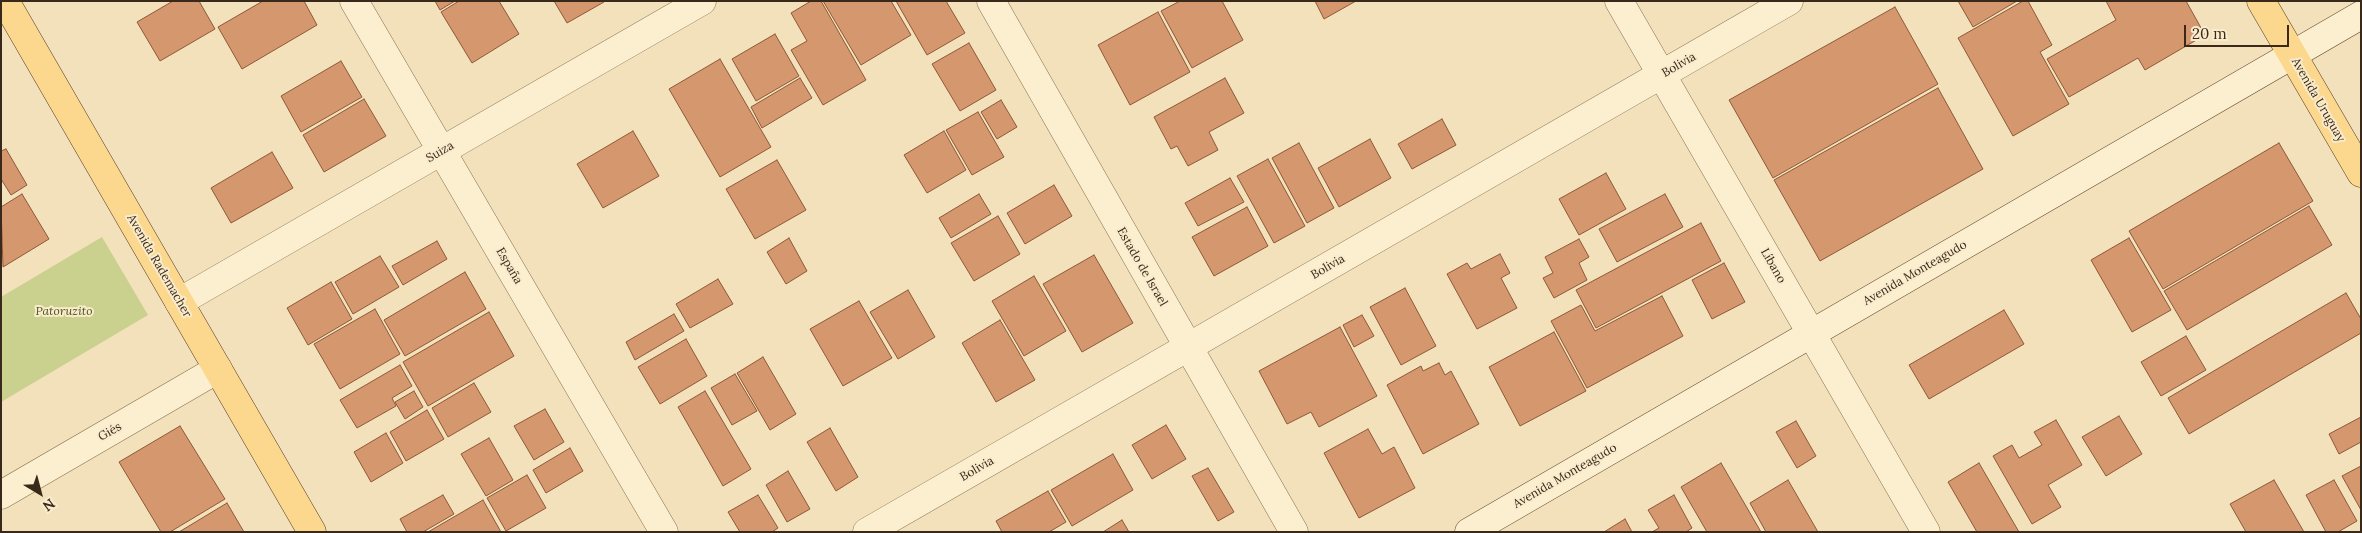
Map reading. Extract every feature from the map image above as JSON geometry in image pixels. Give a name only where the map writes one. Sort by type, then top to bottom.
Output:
[{"type":"main road","name":"Avenida Uruguay","points":[[2261,1],[2361,173]]},
{"type":"main road","name":"Avenida Rademacher","points":[[6,9],[312,532]]},
{"type":"street","name":"España","points":[[354,1],[664,532]]},
{"type":"street","name":"Suiza","points":[[179,302],[702,1]]},
{"type":"street","name":"Estado de Israel","points":[[991,1],[1294,532]]},
{"type":"street","name":"Líbano","points":[[1619,1],[1926,532]]},
{"type":"street","name":"Bolivia","points":[[868,532],[1789,1]]},
{"type":"street","name":"Avenida Monteagudo","points":[[1469,532],[2361,15]]},
{"type":"street","name":"Giés","points":[[1,495],[218,369]]},
{"type":"green space","name":"Patoruzito","points":[[102,237],[148,315],[1,402],[1,297]]},
{"type":"building","points":[[173,1],[199,1],[215,29],[160,61],[137,22]]},
{"type":"building","points":[[263,1],[304,1],[317,25],[242,69],[218,27]]},
{"type":"building","points":[[435,1],[455,1],[440,10]]},
{"type":"building","points":[[459,1],[499,1],[519,34],[472,63],[441,12]]},
{"type":"building","points":[[554,1],[604,1],[604,2],[567,23]]},
{"type":"building","points":[[811,1],[821,1],[866,80],[823,105],[791,50],[807,41],[791,13]]},
{"type":"building","points":[[823,1],[891,1],[911,35],[861,65]]},
{"type":"building","points":[[896,1],[946,1],[965,33],[927,55]]},
{"type":"building","points":[[1180,1],[1222,1],[1243,40],[1192,68],[1161,11]]},
{"type":"building","points":[[1315,1],[1356,1],[1324,19]]},
{"type":"building","points":[[1958,1],[2017,1],[1973,27]]},
{"type":"building","points":[[2023,1],[2028,1],[2052,45],[2040,52],[2069,104],[2013,136],[1958,38]]},
{"type":"building","points":[[2106,1],[2186,1],[2205,35],[2145,70],[2138,58],[2069,97],[2047,59],[2116,20]]},
{"type":"building","points":[[1895,7],[1938,84],[1773,178],[1729,100]]},
{"type":"building","points":[[1158,12],[1190,72],[1130,105],[1098,45]]},
{"type":"building","points":[[775,34],[799,76],[756,101],[732,59]]},
{"type":"building","points":[[969,43],[996,90],[960,111],[932,64]]},
{"type":"building","points":[[720,59],[771,147],[720,177],[669,89]]},
{"type":"building","points":[[341,61],[362,97],[301,132],[281,96]]},
{"type":"building","points":[[800,78],[812,98],[762,128],[751,107]]},
{"type":"building","points":[[1225,78],[1244,113],[1209,132],[1218,150],[1188,166],[1177,146],[1171,149],[1154,117]]},
{"type":"building","points":[[1938,88],[1983,169],[1820,261],[1774,180]]},
{"type":"building","points":[[364,99],[386,136],[324,172],[303,135]]},
{"type":"building","points":[[1001,100],[1017,127],[997,139],[981,112]]},
{"type":"building","points":[[978,112],[1004,157],[972,175],[946,130]]},
{"type":"building","points":[[1442,119],[1456,145],[1412,169],[1398,144]]},
{"type":"building","points":[[633,131],[659,176],[603,208],[577,164]]},
{"type":"building","points":[[944,131],[966,170],[927,193],[904,155]]},
{"type":"building","points":[[1370,139],[1391,178],[1339,207],[1318,168]]},
{"type":"building","points":[[1299,143],[1334,208],[1307,223],[1272,158]]},
{"type":"building","points":[[2279,143],[2313,201],[2163,289],[2129,231]]},
{"type":"building","points":[[6,149],[27,185],[11,195],[1,179],[1,151]]},
{"type":"building","points":[[272,152],[293,188],[231,223],[211,188]]},
{"type":"building","points":[[1268,159],[1305,226],[1274,243],[1237,176]]},
{"type":"building","points":[[777,160],[806,210],[755,239],[726,189]]},
{"type":"building","points":[[1606,173],[1626,209],[1579,235],[1559,199]]},
{"type":"building","points":[[1230,178],[1244,202],[1198,226],[1185,203]]},
{"type":"building","points":[[1054,185],[1072,216],[1025,244],[1007,213]]},
{"type":"building","points":[[22,194],[49,239],[3,267],[1,207]]},
{"type":"building","points":[[979,194],[991,214],[951,238],[939,218]]},
{"type":"building","points":[[1665,194],[1683,227],[1617,262],[1599,229]]},
{"type":"building","points":[[2309,206],[2332,245],[2187,330],[2164,291]]},
{"type":"building","points":[[1247,207],[1268,246],[1214,276],[1192,237]]},
{"type":"building","points":[[998,216],[1020,254],[974,281],[951,243]]},
{"type":"building","points":[[1701,223],[1721,261],[1596,328],[1576,290]]},
{"type":"building","points":[[789,238],[807,271],[786,284],[767,252]]},
{"type":"building","points":[[2129,238],[2171,310],[2132,332],[2091,260]]},
{"type":"building","points":[[1579,239],[1589,257],[1579,263],[1587,280],[1554,298],[1543,278],[1553,273],[1545,257]]},
{"type":"building","points":[[437,241],[447,259],[403,285],[392,266]]},
{"type":"building","points":[[1500,254],[1510,273],[1501,278],[1517,308],[1477,329],[1447,274],[1467,263],[1471,269]]},
{"type":"building","points":[[1094,255],[1133,323],[1082,352],[1043,284]]},
{"type":"building","points":[[380,256],[399,287],[353,314],[335,282]]},
{"type":"building","points":[[1724,263],[1745,302],[1712,319],[1692,280]]},
{"type":"building","points":[[465,272],[486,309],[405,356],[384,320]]},
{"type":"building","points":[[1034,276],[1066,331],[1024,356],[992,301]]},
{"type":"building","points":[[718,279],[733,304],[690,328],[676,304]]},
{"type":"building","points":[[331,282],[352,319],[308,345],[287,308]]},
{"type":"building","points":[[1405,288],[1436,346],[1401,365],[1370,307]]},
{"type":"building","points":[[908,290],[935,337],[898,359],[870,312]]},
{"type":"building","points":[[2346,293],[2361,319],[2361,333],[2189,434],[2168,398]]},
{"type":"building","points":[[1662,296],[1683,336],[1587,388],[1551,321],[1581,305],[1595,331]]},
{"type":"building","points":[[859,301],[892,358],[843,386],[810,329]]},
{"type":"building","points":[[375,309],[400,354],[340,389],[314,344]]},
{"type":"building","points":[[2004,310],[2024,344],[1929,399],[1909,365]]},
{"type":"building","points":[[489,312],[514,356],[428,406],[403,362]]},
{"type":"building","points":[[674,314],[684,331],[635,360],[626,342]]},
{"type":"building","points":[[1362,315],[1374,336],[1354,347],[1343,325]]},
{"type":"building","points":[[1000,320],[1035,380],[996,402],[962,343]]},
{"type":"building","points":[[1340,327],[1377,396],[1319,427],[1311,412],[1287,424],[1259,371]]},
{"type":"building","points":[[1554,332],[1586,391],[1520,426],[1489,367]]},
{"type":"building","points":[[2186,336],[2206,370],[2161,396],[2141,362]]},
{"type":"building","points":[[686,339],[707,376],[660,404],[638,367]]},
{"type":"building","points":[[763,357],[796,414],[770,430],[737,373]]},
{"type":"building","points":[[1439,363],[1445,375],[1451,371],[1479,424],[1423,454],[1387,385],[1421,366],[1423,371]]},
{"type":"building","points":[[400,365],[412,386],[392,398],[396,406],[357,428],[340,400]]},
{"type":"building","points":[[735,374],[757,411],[732,425],[711,388]]},
{"type":"building","points":[[474,383],[491,412],[448,437],[432,408]]},
{"type":"building","points":[[414,391],[423,407],[405,419],[395,402]]},
{"type":"building","points":[[705,391],[751,469],[723,486],[678,407]]},
{"type":"building","points":[[545,409],[564,442],[534,460],[514,426]]},
{"type":"building","points":[[427,410],[444,439],[406,461],[390,432]]},
{"type":"building","points":[[2119,416],[2142,454],[2106,476],[2082,437]]},
{"type":"building","points":[[2361,417],[2361,442],[2339,454],[2329,434]]},
{"type":"building","points":[[2056,420],[2082,465],[2048,485],[2061,507],[2032,524],[1993,456],[2012,445],[2019,458],[2042,445],[2034,432]]},
{"type":"building","points":[[1796,421],[1816,456],[1797,468],[1776,432]]},
{"type":"building","points":[[1166,425],[1186,459],[1152,479],[1132,445]]},
{"type":"building","points":[[180,426],[225,499],[170,532],[161,532],[119,462]]},
{"type":"building","points":[[830,428],[858,477],[836,491],[807,442]]},
{"type":"building","points":[[1368,429],[1382,454],[1394,447],[1415,488],[1359,518],[1324,453]]},
{"type":"building","points":[[386,433],[403,463],[371,482],[354,452]]},
{"type":"building","points":[[489,438],[513,480],[486,496],[461,454]]},
{"type":"building","points":[[570,448],[583,471],[546,493],[533,470]]},
{"type":"building","points":[[1113,454],[1133,490],[1072,526],[1051,490]]},
{"type":"building","points":[[1721,463],[1761,532],[1707,532],[1681,487]]},
{"type":"building","points":[[1979,463],[2019,532],[1977,532],[1948,482]]},
{"type":"building","points":[[2361,466],[2361,510],[2342,476]]},
{"type":"building","points":[[1208,468],[1234,512],[1218,521],[1192,476]]},
{"type":"building","points":[[788,471],[810,509],[787,522],[766,485]]},
{"type":"building","points":[[527,475],[546,508],[506,531],[487,498]]},
{"type":"building","points":[[1788,480],[1818,532],[1766,532],[1750,503]]},
{"type":"building","points":[[2274,480],[2304,532],[2246,532],[2230,504]]},
{"type":"building","points":[[2334,480],[2357,521],[2338,532],[2326,532],[2306,495]]},
{"type":"building","points":[[1048,491],[1066,522],[1049,532],[1002,532],[996,521]]},
{"type":"building","points":[[443,495],[454,514],[423,532],[407,532],[400,519]]},
{"type":"building","points":[[758,495],[778,528],[772,532],[740,532],[728,512]]},
{"type":"building","points":[[1674,495],[1692,528],[1686,532],[1652,532],[1659,528],[1648,510]]},
{"type":"building","points":[[483,500],[501,532],[428,532]]},
{"type":"building","points":[[227,503],[244,532],[179,532]]},
{"type":"building","points":[[1625,519],[1632,532],[1604,532]]},
{"type":"building","points":[[1122,520],[1129,532],[1103,532]]}]
